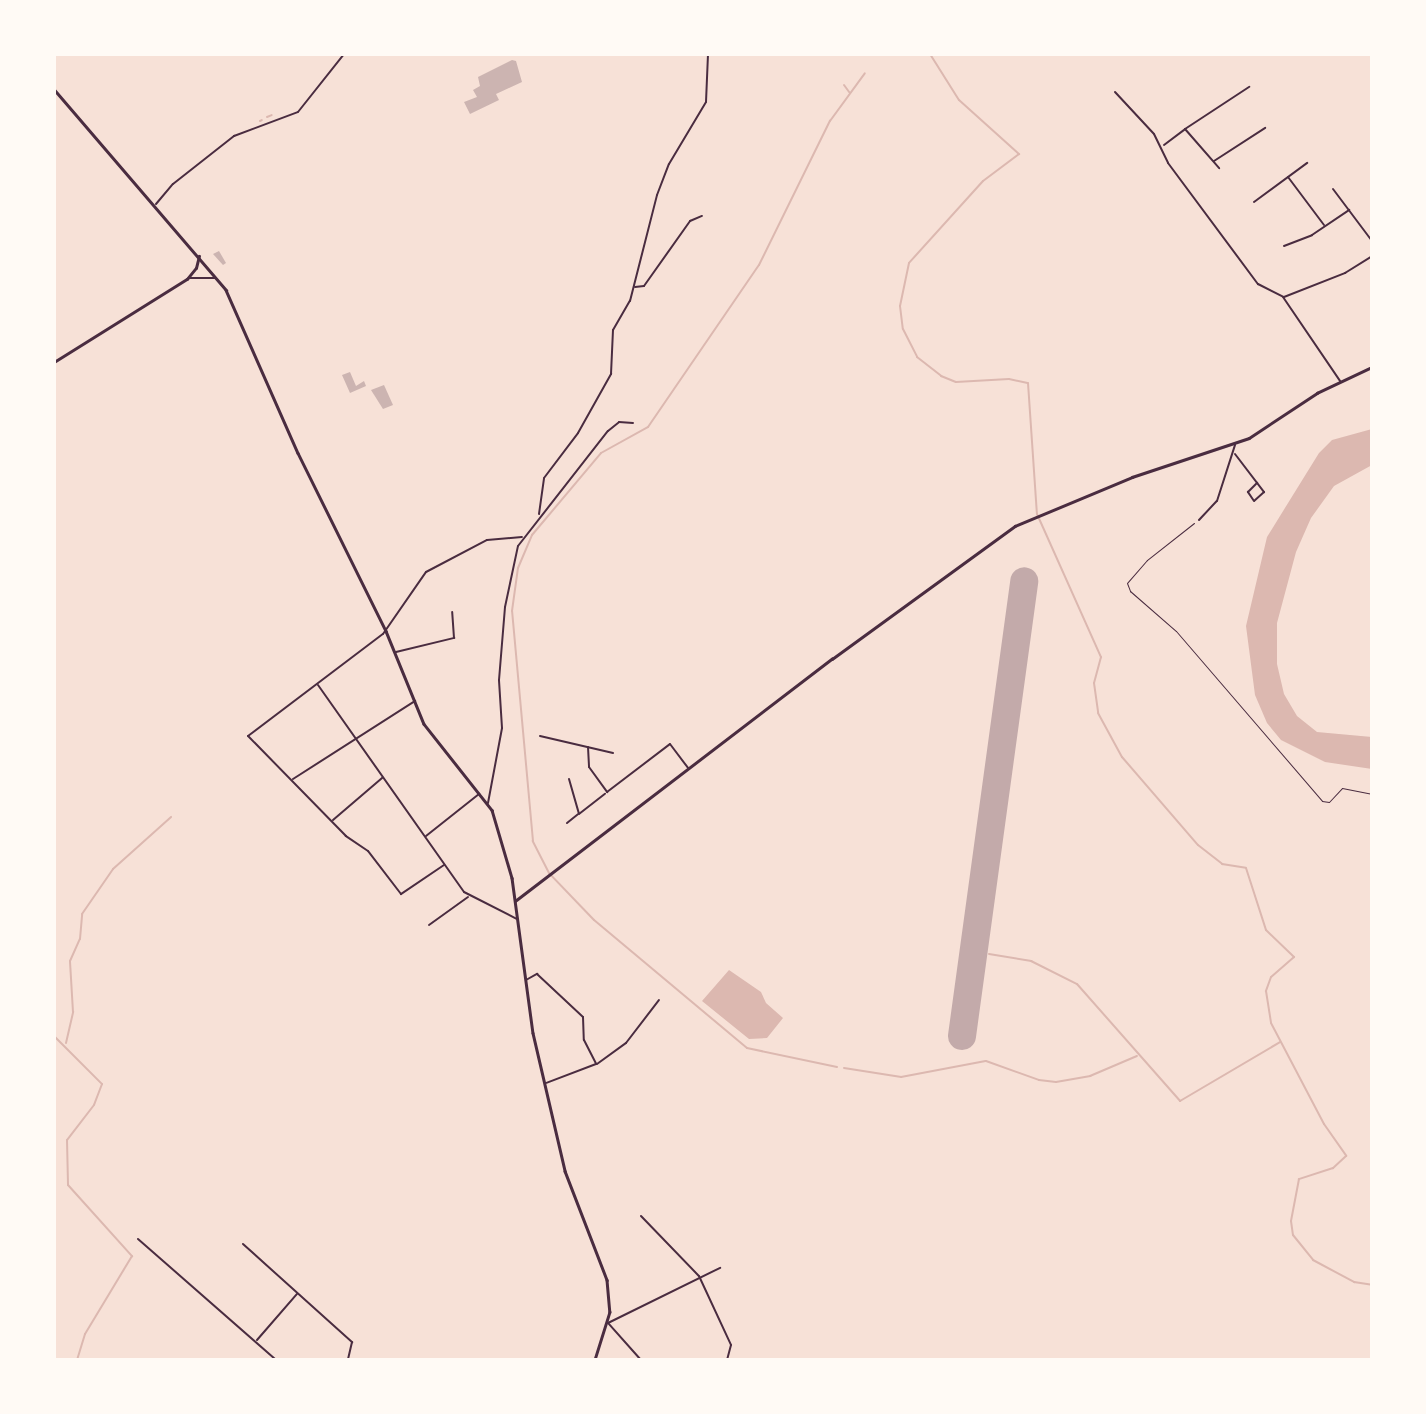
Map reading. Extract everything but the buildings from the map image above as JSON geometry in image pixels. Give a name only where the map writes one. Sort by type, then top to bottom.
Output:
[{"type":"street","points":[[156,204],[173,184],[234,136],[298,112],[344,54]]},
{"type":"street","points":[[539,514],[544,478],[578,433],[611,374],[613,330],[634,287],[669,164],[706,102],[708,54]]},
{"type":"street","points":[[1163,146],[1249,87]]},
{"type":"street","points":[[54,89],[156,204],[218,280],[386,631],[429,732],[488,804],[516,901],[525,980],[544,1083],[569,1183],[605,1272],[608,1323],[595,1360]]},
{"type":"street","points":[[1115,92],[1163,146],[1168,163],[1243,266],[1263,289],[1283,298],[1340,382]]},
{"type":"street","points":[[1214,161],[1265,128]]},
{"type":"street","points":[[1185,129],[1219,167]]},
{"type":"street","points":[[1254,202],[1307,163]]},
{"type":"street","points":[[1288,177],[1325,225]]},
{"type":"street","points":[[1333,189],[1372,241]]},
{"type":"street","points":[[1284,246],[1349,210]]},
{"type":"street","points":[[634,287],[644,286],[690,221],[702,216]]},
{"type":"street","points":[[54,362],[187,279],[196,268],[198,256]]},
{"type":"street","points":[[1283,298],[1345,273],[1372,256]]},
{"type":"street","points":[[187,279],[218,280]]},
{"type":"street","points":[[516,901],[865,634],[1038,514],[1235,443],[1340,382],[1372,367]]},
{"type":"street","points":[[488,804],[502,728],[499,680],[507,592],[522,537],[612,427],[622,421],[633,423]]},
{"type":"street","points":[[1199,520],[1217,501],[1235,454],[1235,443]]},
{"type":"street","points":[[1235,454],[1264,492],[1254,501],[1248,492],[1257,483]]},
{"type":"street","points":[[444,865],[401,894],[368,851],[332,821],[248,736],[386,631],[415,582],[433,567],[487,540],[522,537]]},
{"type":"street","points":[[395,652],[454,638],[452,612]]},
{"type":"street","points":[[318,684],[444,865],[470,896],[518,920]]},
{"type":"street","points":[[292,780],[354,736],[415,701]]},
{"type":"street","points":[[540,736],[613,754]]},
{"type":"street","points":[[568,823],[670,744],[689,769]]},
{"type":"street","points":[[588,747],[589,767],[607,792]]},
{"type":"street","points":[[332,821],[383,777]]},
{"type":"street","points":[[569,779],[579,814]]},
{"type":"street","points":[[425,836],[480,794]]},
{"type":"street","points":[[429,925],[470,896]]},
{"type":"street","points":[[525,980],[537,974],[583,1017],[584,1040],[596,1065]]},
{"type":"street","points":[[544,1083],[596,1065],[626,1043],[659,1000]]},
{"type":"street","points":[[641,1216],[701,1278],[732,1347],[727,1360]]},
{"type":"street","points":[[138,1240],[276,1360]]},
{"type":"street","points":[[243,1244],[354,1344],[348,1360]]},
{"type":"street","points":[[608,1323],[720,1268]]},
{"type":"street","points":[[256,1340],[298,1294]]},
{"type":"street","points":[[608,1323],[641,1360]]},
{"type":"path","points":[[1199,520],[1147,560],[1127,583],[1130,591],[1176,631],[1322,801],[1329,802],[1342,788],[1372,794]]},
{"type":"shaded area","points":[[1372,429],[1372,465],[1334,486],[1311,518],[1296,552],[1277,623],[1277,664],[1284,694],[1297,716],[1317,732],[1372,737],[1372,769],[1325,762],[1281,740],[1267,723],[1255,695],[1246,626],[1267,537],[1319,453],[1332,440]]},
{"type":"shaded area","points":[[729,970],[761,992],[766,1003],[783,1018],[767,1038],[749,1039],[702,1001]]},
{"type":"waterway","points":[[930,54],[959,100],[1019,154],[983,181],[909,263],[900,306],[903,329],[917,357],[941,376],[956,382],[1009,379],[1028,383],[1037,514],[1101,657],[1094,683],[1098,713],[1122,757],[1198,845],[1222,864],[1246,868],[1266,930],[1294,957],[1271,977],[1266,991],[1271,1023],[1324,1124],[1346,1156],[1333,1168],[1299,1179],[1291,1221],[1293,1235],[1313,1260],[1354,1282],[1372,1285]]},
{"type":"waterway","points":[[837,1067],[747,1048],[594,920],[549,873],[533,841],[512,611],[518,568],[532,535],[601,453],[648,427],[759,265],[830,121],[865,73]]},
{"type":"waterway","points":[[844,85],[849,92]]},
{"type":"waterway","points":[[267,117],[272,115]]},
{"type":"waterway","points":[[66,1043],[73,1012],[70,961],[80,939],[82,914],[113,869],[171,817]]},
{"type":"waterway","points":[[989,954],[1031,961],[1077,984],[1180,1101],[1280,1042]]},
{"type":"waterway","points":[[54,1036],[102,1084],[94,1105],[67,1140],[68,1185],[132,1256],[85,1334],[77,1360]]},
{"type":"waterway","points":[[844,1068],[901,1077],[986,1061],[1039,1080],[1056,1082],[1090,1076],[1137,1056]]},
{"type":"runway","points":[[962,1036],[1024,581]]}]
